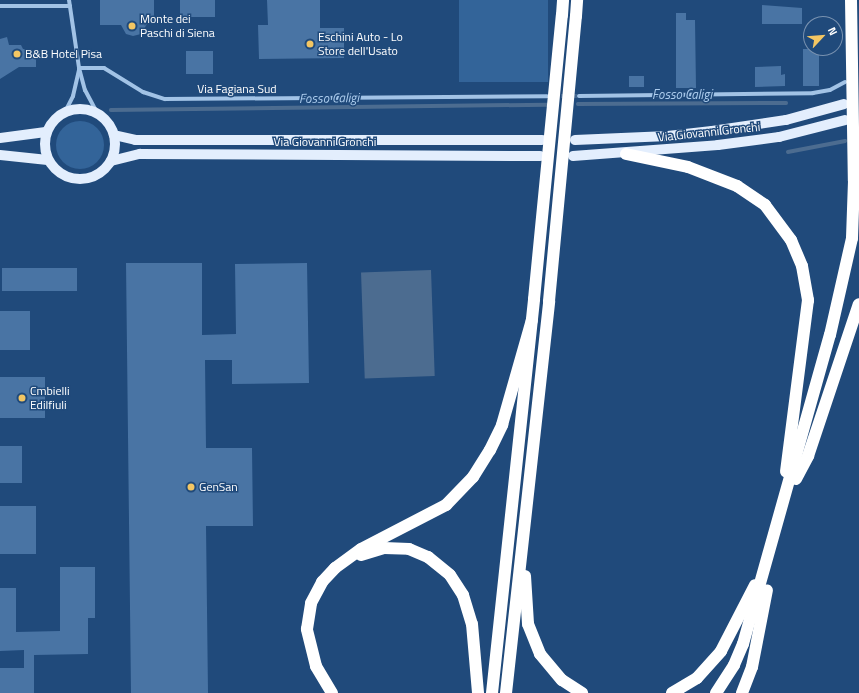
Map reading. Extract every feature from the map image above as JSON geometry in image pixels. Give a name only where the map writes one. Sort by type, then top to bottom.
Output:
[{"type":"highway","points":[[492,693],[532,320],[563,0]]},
{"type":"highway","points":[[506,693],[549,301],[577,0]]},
{"type":"highway","points":[[716,693],[739,656],[784,501],[848,263],[854,225],[851,0]]},
{"type":"highway","points":[[626,154],[695,169],[745,190],[776,218],[796,250],[806,281],[808,315],[788,450],[784,501]]},
{"type":"highway","points":[[784,501],[808,456],[859,304]]},
{"type":"highway","points":[[332,693],[321,677],[312,655],[307,619],[322,582],[341,562],[377,540],[446,506],[473,477],[490,450],[502,425],[532,320]]},
{"type":"highway","points":[[524,531],[525,592],[532,639],[549,667],[567,684],[582,693]]},
{"type":"highway","points":[[341,562],[374,550],[401,548],[428,557],[442,568],[457,584],[469,611],[474,644],[478,693]]},
{"type":"highway","points":[[672,693],[697,678],[721,651],[768,555]]},
{"type":"highway","points":[[742,693],[759,637],[766,591],[768,555]]},
{"type":"main road","name":"Via Giovanni Gronchi","points":[[575,140],[668,136],[720,130],[786,120],[844,104]]},
{"type":"main road","points":[[77,109],[98,114],[108,123],[114,136],[114,148],[111,161],[96,176],[77,180],[57,172],[48,160],[44,148],[46,132],[54,120],[65,112],[77,109]]},
{"type":"main road","name":"Via Giovanni Gronchi","points":[[573,156],[626,154],[779,137],[845,120]]},
{"type":"main road","points":[[0,138],[46,132]]},
{"type":"main road","name":"Via Giovanni Gronchi","points":[[114,136],[135,140],[542,140]]},
{"type":"main road","name":"Via Giovanni Gronchi","points":[[111,161],[140,154],[540,156]]},
{"type":"main road","points":[[0,155],[48,160]]},
{"type":"street","points":[[69,0],[79,68],[84,90],[98,114]]},
{"type":"street","points":[[0,6],[70,6]]},
{"type":"street","points":[[65,112],[73,96],[79,68]]},
{"type":"street","name":"Via Fagiana Sud","points":[[79,68],[104,68],[143,92],[165,99],[547,96]]},
{"type":"street","points":[[579,96],[813,93],[830,90],[845,82]]},
{"type":"shaded area","points":[[459,0],[548,0],[548,82],[459,82]]},
{"type":"shaded area","points":[[75,121],[85,121],[97,128],[104,140],[104,150],[97,162],[85,169],[75,169],[67,165],[60,158],[56,150],[56,140],[60,132],[67,125]]},
{"type":"shaded area","points":[[431,270],[435,376],[365,378],[361,272]]},
{"type":"building","points":[[100,0],[154,0],[154,23],[147,24],[141,34],[133,36],[126,34],[121,25],[100,25]]},
{"type":"building","points":[[180,0],[215,0],[215,17],[180,17]]},
{"type":"building","points":[[267,0],[320,0],[320,28],[344,28],[344,58],[259,59],[258,25],[268,25]]},
{"type":"building","points":[[762,5],[802,8],[802,24],[762,24]]},
{"type":"building","points":[[676,13],[686,13],[686,20],[695,20],[696,88],[676,88]]},
{"type":"building","name":"B&B Hotel Pisa","points":[[7,37],[9,45],[21,45],[23,49],[31,49],[36,59],[36,67],[19,67],[0,79],[0,39]]},
{"type":"building","points":[[186,51],[213,51],[213,74],[186,74]]},
{"type":"building","points":[[803,56],[819,56],[819,86],[803,86]]},
{"type":"building","points":[[781,66],[781,75],[785,74],[785,86],[755,87],[755,67]]},
{"type":"building","points":[[629,76],[644,76],[644,87],[629,87]]},
{"type":"building","name":"GenSan","points":[[126,263],[202,263],[202,335],[236,334],[235,264],[307,263],[309,383],[232,384],[232,360],[205,360],[206,448],[252,448],[253,526],[206,526],[208,693],[131,693]]},
{"type":"building","points":[[2,268],[77,268],[77,291],[2,291]]},
{"type":"building","points":[[0,311],[30,311],[30,350],[0,350]]},
{"type":"building","name":"Cmbielli Edilfiuli","points":[[0,377],[45,377],[45,418],[0,418]]},
{"type":"building","points":[[0,446],[22,446],[22,483],[0,483]]},
{"type":"building","points":[[0,506],[36,506],[36,554],[0,554]]},
{"type":"building","points":[[60,567],[95,567],[95,618],[88,618],[88,654],[34,655],[34,693],[0,693],[0,668],[24,668],[24,650],[0,651],[0,588],[16,588],[16,632],[60,631]]},
{"type":"waterway","name":"Fosso Caligi","points":[[578,104],[786,103]]},
{"type":"waterway","name":"Fosso Caligi","points":[[111,110],[547,105]]},
{"type":"waterway","name":"Fosso Caligi","points":[[788,152],[845,141]]},
{"type":"tunnel","points":[[555,96],[579,96]]},
{"type":"place","name":"Monte dei Paschi di Siena","points":[[132,26]]},
{"type":"place","name":"Eschini Auto - Lo Store dell'Usato","points":[[310,44]]},
{"type":"place","name":"B&B Hotel Pisa","points":[[17,54]]},
{"type":"place","name":"Cmbielli Edilfiuli","points":[[22,398]]},
{"type":"place","name":"GenSan","points":[[191,487]]}]
